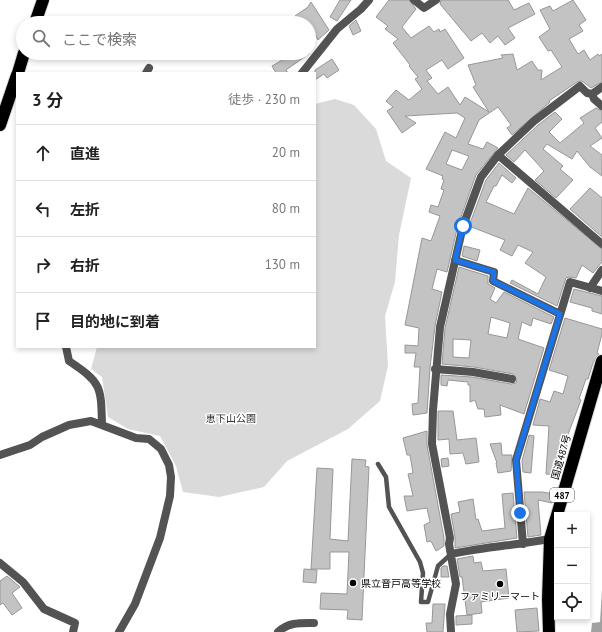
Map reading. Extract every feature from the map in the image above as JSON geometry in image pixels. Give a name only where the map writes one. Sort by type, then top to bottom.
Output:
[{"type":"highway","points":[[37,16],[42,0]]},
{"type":"highway","points":[[18,72],[22,60]]},
{"type":"highway","points":[[0,125],[16,77]]},
{"type":"highway","name":"国道487号","points":[[549,632],[548,599],[550,539],[602,361]]},
{"type":"street","points":[[316,55],[337,29],[361,10],[369,0]]},
{"type":"street","points":[[414,0],[424,8],[436,0]]},
{"type":"street","points":[[303,72],[312,60]]},
{"type":"street","points":[[451,632],[450,614],[456,584],[432,444],[435,369],[440,327],[455,260],[472,197],[481,177],[498,156],[534,121],[580,86],[587,93],[592,94],[602,106]]},
{"type":"street","points":[[592,94],[602,87]]},
{"type":"street","points":[[498,156],[602,244]]},
{"type":"street","points":[[455,260],[494,272],[493,281],[560,314]]},
{"type":"street","points":[[590,288],[602,270]]},
{"type":"street","points":[[523,544],[516,460],[560,314],[570,282],[602,291]]},
{"type":"street","points":[[66,348],[69,361],[88,373],[98,385],[101,397],[102,425]]},
{"type":"street","points":[[435,369],[473,372],[512,379]]},
{"type":"street","points":[[0,455],[30,444],[69,425],[91,421],[136,438],[149,439],[161,449],[169,465],[171,477],[170,496],[160,538],[134,604],[119,632]]},
{"type":"street","points":[[452,554],[488,547],[523,544],[550,539]]},
{"type":"street","points":[[0,563],[23,582],[44,610],[75,623],[73,632]]},
{"type":"street","points":[[278,632],[295,622],[314,623]]},
{"type":"lane","points":[[378,464],[386,477],[389,507],[420,562],[423,573],[421,602],[428,602],[438,566],[452,554]]},
{"type":"green space","name":"恵下山公園","points":[[335,99],[354,105],[376,129],[386,161],[411,178],[399,235],[395,282],[385,316],[388,366],[380,401],[348,429],[287,461],[264,487],[219,497],[183,492],[176,466],[160,436],[128,429],[108,417],[102,377],[91,369],[97,348],[316,348],[316,104]]},
{"type":"shaded area","points":[[602,590],[602,632],[591,632],[592,623],[600,622]]},
{"type":"building","points":[[340,0],[351,0],[337,21],[330,17]]},
{"type":"building","points":[[389,0],[409,0],[416,9],[402,27],[411,38],[429,26],[434,32],[439,29],[440,32],[445,29],[464,58],[448,69],[442,60],[426,70],[432,78],[427,81],[438,94],[448,87],[460,105],[465,97],[489,112],[473,87],[476,85],[468,65],[503,58],[501,55],[513,54],[517,70],[532,61],[538,70],[542,70],[541,80],[562,67],[551,50],[548,51],[539,37],[550,29],[540,10],[550,6],[553,11],[573,0],[586,20],[579,25],[583,31],[569,39],[578,54],[584,50],[590,60],[598,54],[599,56],[602,54],[602,82],[591,88],[582,81],[577,82],[549,101],[550,102],[512,135],[507,128],[511,125],[498,107],[479,120],[468,144],[483,149],[487,142],[498,148],[476,175],[458,225],[447,272],[437,269],[432,289],[442,292],[435,326],[427,413],[413,415],[412,404],[418,403],[420,367],[414,367],[416,353],[405,353],[405,345],[418,346],[419,328],[405,325],[422,238],[431,241],[440,216],[429,212],[431,205],[438,207],[444,190],[441,189],[444,180],[442,179],[443,176],[426,169],[445,132],[456,138],[465,118],[457,113],[405,116],[416,123],[402,133],[387,111],[393,107],[386,101],[396,90],[409,100],[422,89],[415,79],[418,77],[393,43],[398,39],[385,29],[388,26],[376,17]],"holes":[[[452,150],[469,156],[462,170],[446,164]]]},
{"type":"building","points":[[441,0],[508,0],[514,10],[529,3],[535,14],[508,28],[515,38],[505,45],[498,36],[490,43],[482,33],[471,41],[440,4]]},
{"type":"building","points":[[311,2],[329,30],[318,40],[316,36],[316,16],[295,16],[308,7]]},
{"type":"building","points":[[356,20],[361,31],[353,35],[349,26]]},
{"type":"building","points":[[332,59],[339,70],[327,78],[324,74],[316,79],[315,70]]},
{"type":"building","points":[[282,60],[300,60],[286,70],[287,72],[275,72],[272,66]]},
{"type":"building","points":[[596,108],[602,111],[602,122],[595,128],[602,138],[590,146],[602,155],[602,176],[590,167],[577,151],[572,159],[547,144],[543,149],[563,166],[560,169],[573,180],[556,198],[535,180],[544,171],[525,150],[514,162],[506,155],[538,125],[555,112],[562,119],[549,132],[560,143],[584,123],[580,118]]},
{"type":"building","points":[[499,163],[516,178],[512,183],[502,175],[496,186],[494,186],[486,202],[514,214],[528,188],[602,249],[602,262],[593,273],[582,265],[576,278],[566,278],[557,306],[510,283],[512,280],[538,294],[546,277],[525,263],[533,252],[518,245],[512,256],[500,250],[505,240],[469,226],[486,180]]},
{"type":"building","points":[[590,188],[602,198],[602,237],[570,209]]},
{"type":"building","points":[[464,246],[480,250],[477,261],[462,256]]},
{"type":"building","points":[[459,267],[488,276],[488,284],[495,288],[490,299],[496,303],[504,292],[554,317],[551,324],[533,318],[531,326],[522,322],[518,339],[544,348],[524,414],[500,405],[501,415],[485,417],[484,409],[478,409],[475,400],[470,402],[470,385],[468,385],[468,382],[448,380],[447,386],[441,385],[441,375],[472,377],[511,384],[516,383],[517,380],[513,374],[474,367],[442,364],[445,328]],"holes":[[[491,317],[510,323],[507,338],[488,334]],[[453,339],[471,340],[469,358],[453,357]]]},
{"type":"building","points":[[574,289],[602,296],[602,314],[592,311],[592,308],[570,302]]},
{"type":"building","points":[[565,318],[602,329],[602,334],[597,353],[599,354],[593,363],[588,379],[586,379],[579,399],[581,400],[564,445],[567,445],[564,457],[561,456],[560,475],[546,474],[549,426],[533,425],[540,399],[550,402],[554,391],[563,394],[568,376],[549,370]]},
{"type":"building","points":[[438,411],[453,411],[457,440],[476,438],[479,462],[466,464],[463,453],[450,454],[449,439],[438,440]]},
{"type":"building","points":[[427,431],[427,445],[444,538],[444,546],[436,551],[431,541],[427,542],[424,525],[430,522],[427,508],[407,511],[404,496],[413,496],[408,474],[413,473],[410,455],[407,455],[403,438]]},
{"type":"building","points":[[529,435],[534,436],[531,473],[523,472],[522,461]]},
{"type":"building","points":[[501,443],[502,455],[512,455],[511,471],[498,473],[497,463],[490,444]]},
{"type":"building","points":[[448,458],[449,466],[442,467],[441,459]]},
{"type":"building","points":[[352,459],[366,460],[365,466],[369,467],[362,620],[347,619],[348,610],[320,609],[321,593],[347,594],[349,552],[330,552],[330,569],[311,569],[317,468],[333,469],[330,539],[348,541]]},
{"type":"building","points":[[524,492],[554,494],[552,503],[538,500],[541,535],[528,537]]},
{"type":"building","points":[[513,493],[517,538],[455,548],[455,537],[451,514],[460,512],[458,502],[473,499],[476,520],[478,519],[482,531],[505,528],[502,494]]},
{"type":"building","points":[[473,556],[474,563],[481,562],[483,571],[506,569],[509,598],[481,602],[482,613],[467,615],[462,577],[460,577],[457,559]]},
{"type":"building","points":[[443,566],[447,566],[449,577],[441,577],[441,568]]},
{"type":"building","points":[[304,569],[317,570],[316,583],[303,582]]},
{"type":"building","points":[[7,576],[20,587],[12,593],[22,608],[12,615],[3,603],[0,605],[0,581]]},
{"type":"building","points":[[433,604],[445,604],[443,632],[427,632],[426,623],[432,623]]},
{"type":"building","points":[[537,608],[539,631],[517,632],[515,610]]},
{"type":"building","points":[[472,615],[472,624],[456,625],[456,616]]},
{"type":"place","name":"県立音戸高等学校","points":[[353,583]]},
{"type":"place","name":"ファミリーマート","points":[[500,584]]},
{"type":"route","points":[[463,226],[455,260],[494,272],[493,281],[560,314],[524,429],[516,460],[520,513]]}]
